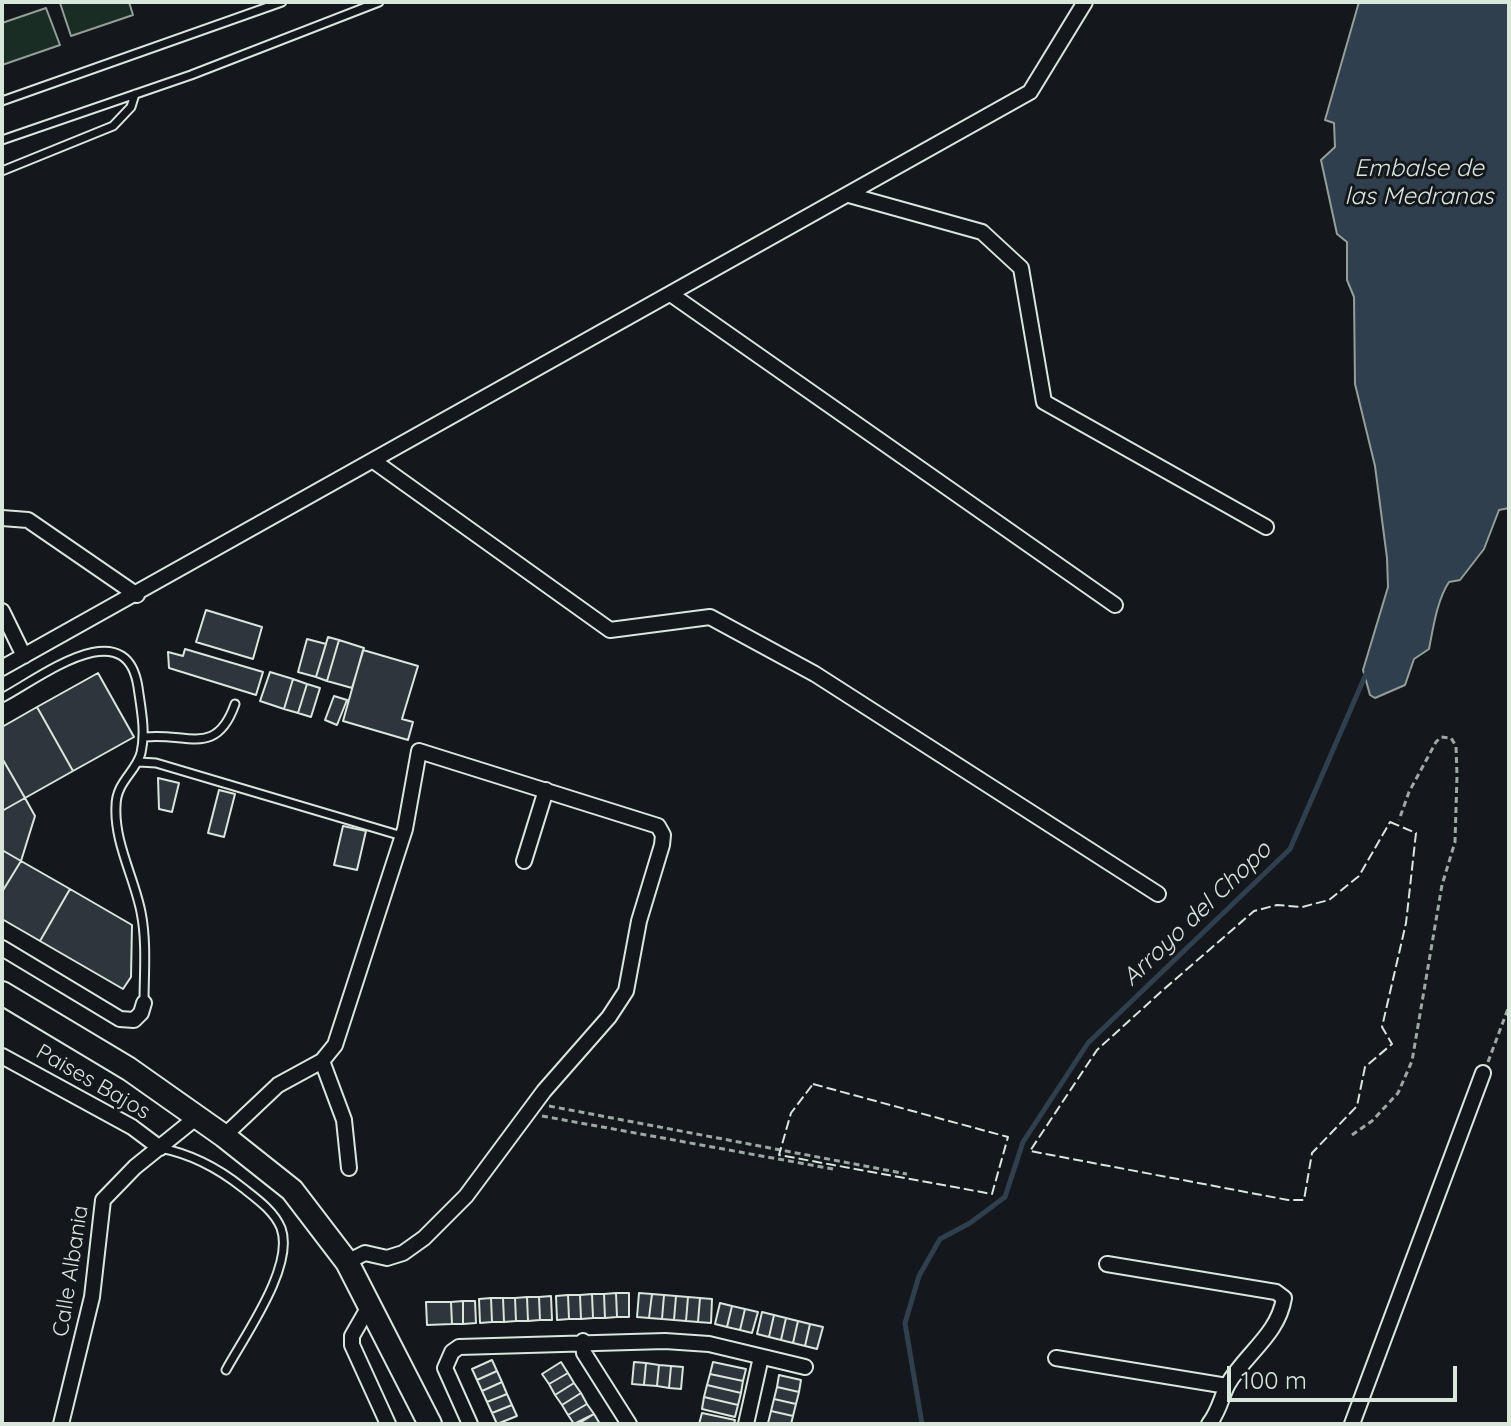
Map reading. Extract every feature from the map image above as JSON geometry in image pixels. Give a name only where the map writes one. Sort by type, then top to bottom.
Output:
[{"type":"main road","points":[[2,993],[129,1069],[224,1136],[292,1190],[347,1262],[371,1303],[430,1424]]},
{"type":"street","points":[[2,668],[375,462],[1030,92],[1085,2]]},
{"type":"street","points":[[849,195],[982,232],[1021,268],[1044,402],[1266,527]]},
{"type":"street","points":[[672,295],[1115,605]]},
{"type":"street","points":[[375,462],[610,630],[710,617],[815,674],[1158,894]]},
{"type":"street","points":[[2,518],[28,520],[137,595]]},
{"type":"street","points":[[2,611],[24,656]]},
{"type":"street","points":[[224,1136],[278,1085],[322,1061],[335,1045],[403,836],[419,751],[658,826],[663,835],[639,921],[626,991],[466,1196],[424,1238],[403,1253],[387,1258],[365,1253],[347,1262]]},
{"type":"street","points":[[524,861],[546,790]]},
{"type":"street","points":[[2,948],[120,1019],[134,1020],[141,1013],[144,1003]]},
{"type":"street","points":[[2,1073],[11,1069],[8,1059]]},
{"type":"street","name":"Paises Bajos","points":[[8,1059],[132,1127],[160,1148]]},
{"type":"street","points":[[322,1061],[344,1120],[349,1168]]},
{"type":"street","points":[[1352,1424],[1483,1073]]},
{"type":"street","name":"Calle Albania","points":[[61,1424],[92,1297],[103,1200],[135,1167],[197,1117]]},
{"type":"street","points":[[1107,1264],[1260,1289],[1284,1298],[1282,1312],[1257,1351],[1227,1386],[1223,1402],[1209,1424]]},
{"type":"street","points":[[371,1303],[352,1336],[352,1345],[388,1424]]},
{"type":"street","points":[[583,1341],[584,1353],[629,1424]]},
{"type":"street","points":[[470,1424],[445,1368],[452,1352],[459,1347],[583,1341],[709,1344],[805,1367]]},
{"type":"street","points":[[746,1424],[761,1357]]},
{"type":"street","points":[[1056,1358],[1227,1386]]},
{"type":"lane","points":[[2,101],[282,2]]},
{"type":"lane","points":[[2,140],[135,94],[379,2]]},
{"type":"lane","points":[[2,171],[113,126],[123,118],[135,94]]},
{"type":"lane","points":[[2,698],[91,651],[110,649],[127,658],[133,666],[145,737],[139,762],[120,784],[115,805],[120,837],[141,914],[144,1003]]},
{"type":"lane","points":[[145,737],[170,736],[190,741],[210,738],[229,720],[235,704]]},
{"type":"lane","points":[[139,762],[156,763],[403,836]]},
{"type":"lane","points":[[160,1148],[185,1153],[233,1180],[273,1213],[281,1230],[281,1266],[226,1370]]},
{"type":"path","points":[[1352,1135],[1372,1121],[1398,1093],[1412,1061],[1442,885],[1455,842],[1456,746],[1451,738],[1441,737],[1436,742],[1409,792],[1399,820]]},
{"type":"path","points":[[1483,1073],[1509,1006]]},
{"type":"path","points":[[534,1108],[833,1169]]},
{"type":"path","points":[[534,1108],[907,1174]]},
{"type":"green space","points":[[129,2],[133,15],[71,36],[60,3]]},
{"type":"green space","points":[[46,8],[60,45],[2,65],[2,23]]},
{"type":"water","name":"Embalse de las Medranas","points":[[1359,2],[1509,2],[1509,508],[1499,510],[1484,549],[1460,580],[1449,582],[1438,606],[1429,649],[1414,659],[1405,685],[1375,698],[1370,695],[1363,670],[1388,587],[1387,558],[1375,466],[1355,384],[1354,297],[1347,280],[1347,242],[1337,234],[1321,160],[1335,147],[1334,123],[1325,120]]},
{"type":"building","points":[[206,610],[262,627],[253,659],[196,642]]},
{"type":"building","points":[[328,637],[339,640],[327,681],[316,677]]},
{"type":"building","points":[[307,639],[326,644],[316,677],[298,672]]},
{"type":"building","points":[[339,640],[364,648],[352,688],[327,681]]},
{"type":"building","points":[[185,649],[263,672],[256,695],[169,668],[168,652],[183,656]]},
{"type":"building","points":[[363,650],[418,666],[402,719],[413,722],[408,740],[343,721]]},
{"type":"building","points":[[270,672],[293,679],[284,709],[260,701]]},
{"type":"building","points":[[98,673],[134,737],[73,771],[37,707]]},
{"type":"building","points":[[293,679],[307,684],[298,713],[284,709]]},
{"type":"building","points":[[307,684],[320,688],[311,717],[298,713]]},
{"type":"building","points":[[334,696],[347,700],[337,725],[325,720]]},
{"type":"building","points":[[37,707],[73,771],[25,798],[2,758],[2,727]]},
{"type":"building","points":[[2,758],[25,798],[2,811]]},
{"type":"building","points":[[158,778],[179,783],[172,812],[159,809]]},
{"type":"building","points":[[219,790],[235,794],[224,837],[208,833]]},
{"type":"building","points":[[25,798],[35,816],[21,861],[2,850],[2,811]]},
{"type":"building","points":[[343,826],[366,831],[357,870],[334,865]]},
{"type":"building","points":[[2,850],[21,861],[2,892]]},
{"type":"building","points":[[21,861],[70,889],[40,941],[2,919],[2,892]]},
{"type":"building","points":[[70,889],[132,925],[131,977],[123,989],[40,941]]},
{"type":"building","points":[[616,1293],[617,1317],[605,1318],[604,1294]]},
{"type":"building","points":[[616,1293],[629,1293],[629,1317],[617,1317]]},
{"type":"building","points":[[639,1293],[652,1294],[649,1318],[637,1317]]},
{"type":"building","points":[[592,1294],[593,1318],[581,1319],[580,1295]]},
{"type":"building","points":[[592,1294],[604,1294],[605,1318],[593,1318]]},
{"type":"building","points":[[652,1294],[664,1295],[662,1319],[649,1318]]},
{"type":"building","points":[[568,1295],[569,1319],[557,1320],[556,1296]]},
{"type":"building","points":[[568,1295],[580,1295],[581,1319],[569,1319]]},
{"type":"building","points":[[664,1295],[676,1296],[674,1320],[662,1319]]},
{"type":"building","points":[[551,1296],[552,1320],[540,1320],[539,1297]]},
{"type":"building","points":[[676,1296],[688,1297],[686,1321],[674,1320]]},
{"type":"building","points":[[527,1297],[528,1321],[516,1321],[515,1298]]},
{"type":"building","points":[[527,1297],[539,1297],[540,1320],[528,1321]]},
{"type":"building","points":[[688,1297],[700,1298],[698,1322],[686,1321]]},
{"type":"building","points":[[491,1298],[492,1322],[480,1323],[479,1299]]},
{"type":"building","points":[[491,1298],[503,1298],[504,1322],[492,1322]]},
{"type":"building","points":[[503,1298],[515,1298],[516,1321],[504,1322]]},
{"type":"building","points":[[700,1298],[712,1299],[711,1323],[698,1322]]},
{"type":"building","points":[[463,1301],[463,1324],[452,1324],[451,1302]]},
{"type":"building","points":[[463,1301],[475,1301],[476,1323],[463,1324]]},
{"type":"building","points":[[426,1302],[451,1302],[452,1324],[427,1325]]},
{"type":"building","points":[[720,1303],[732,1306],[727,1327],[715,1324]]},
{"type":"building","points":[[732,1306],[745,1309],[740,1330],[727,1327]]},
{"type":"building","points":[[745,1309],[758,1312],[752,1333],[740,1330]]},
{"type":"building","points":[[762,1312],[774,1315],[769,1337],[757,1334]]},
{"type":"building","points":[[774,1315],[786,1318],[781,1340],[769,1337]]},
{"type":"building","points":[[786,1318],[798,1321],[793,1343],[781,1340]]},
{"type":"building","points":[[798,1321],[810,1324],[805,1346],[793,1343]]},
{"type":"building","points":[[810,1324],[823,1327],[817,1349],[805,1346]]},
{"type":"building","points":[[492,1360],[497,1371],[477,1380],[472,1369]]},
{"type":"building","points":[[561,1362],[568,1373],[549,1384],[542,1374]]},
{"type":"building","points":[[634,1362],[646,1363],[644,1385],[632,1384]]},
{"type":"building","points":[[713,1362],[746,1369],[743,1381],[710,1374]]},
{"type":"building","points":[[646,1363],[659,1365],[657,1386],[644,1385]]},
{"type":"building","points":[[659,1365],[671,1366],[669,1388],[657,1386]]},
{"type":"building","points":[[671,1366],[683,1367],[681,1389],[669,1388]]},
{"type":"building","points":[[497,1371],[502,1382],[482,1391],[477,1380]]},
{"type":"building","points":[[568,1373],[574,1383],[555,1395],[549,1384]]},
{"type":"building","points":[[710,1374],[743,1381],[741,1393],[707,1385]]},
{"type":"building","points":[[779,1375],[801,1380],[799,1392],[777,1387]]},
{"type":"building","points":[[502,1382],[507,1394],[487,1402],[482,1391]]},
{"type":"building","points":[[574,1383],[581,1393],[562,1405],[555,1395]]},
{"type":"building","points":[[707,1385],[741,1393],[738,1405],[704,1397]]},
{"type":"building","points":[[777,1387],[799,1392],[796,1404],[774,1399]]},
{"type":"building","points":[[581,1393],[587,1404],[568,1415],[562,1405]]},
{"type":"building","points":[[507,1394],[512,1405],[492,1413],[487,1402]]},
{"type":"building","points":[[704,1397],[738,1405],[735,1417],[702,1409]]},
{"type":"building","points":[[774,1399],[796,1404],[793,1416],[771,1411]]},
{"type":"building","points":[[587,1404],[594,1414],[574,1424],[568,1415]]},
{"type":"building","points":[[512,1405],[517,1416],[497,1424],[492,1413]]},
{"type":"building","points":[[771,1411],[793,1416],[791,1424],[768,1423]]},
{"type":"building","points":[[702,1413],[735,1420],[734,1424],[699,1424]]},
{"type":"building","points":[[594,1414],[600,1424],[578,1424]]},
{"type":"waterway","name":"Arroyo del Chopo","points":[[922,1424],[905,1323],[919,1276],[940,1239],[970,1223],[1005,1197],[1023,1142],[1088,1043],[1290,849],[1366,674]]},
{"type":"fence","points":[[1390,822],[1416,833],[1406,923],[1382,1027],[1392,1044],[1365,1067],[1357,1106],[1312,1153],[1304,1200],[1288,1200],[1030,1151],[1097,1050],[1254,911],[1277,905],[1302,907],[1329,900],[1359,876],[1390,822]]},
{"type":"fence","points":[[813,1084],[1008,1137],[992,1194],[779,1155],[791,1113],[813,1084]]}]
